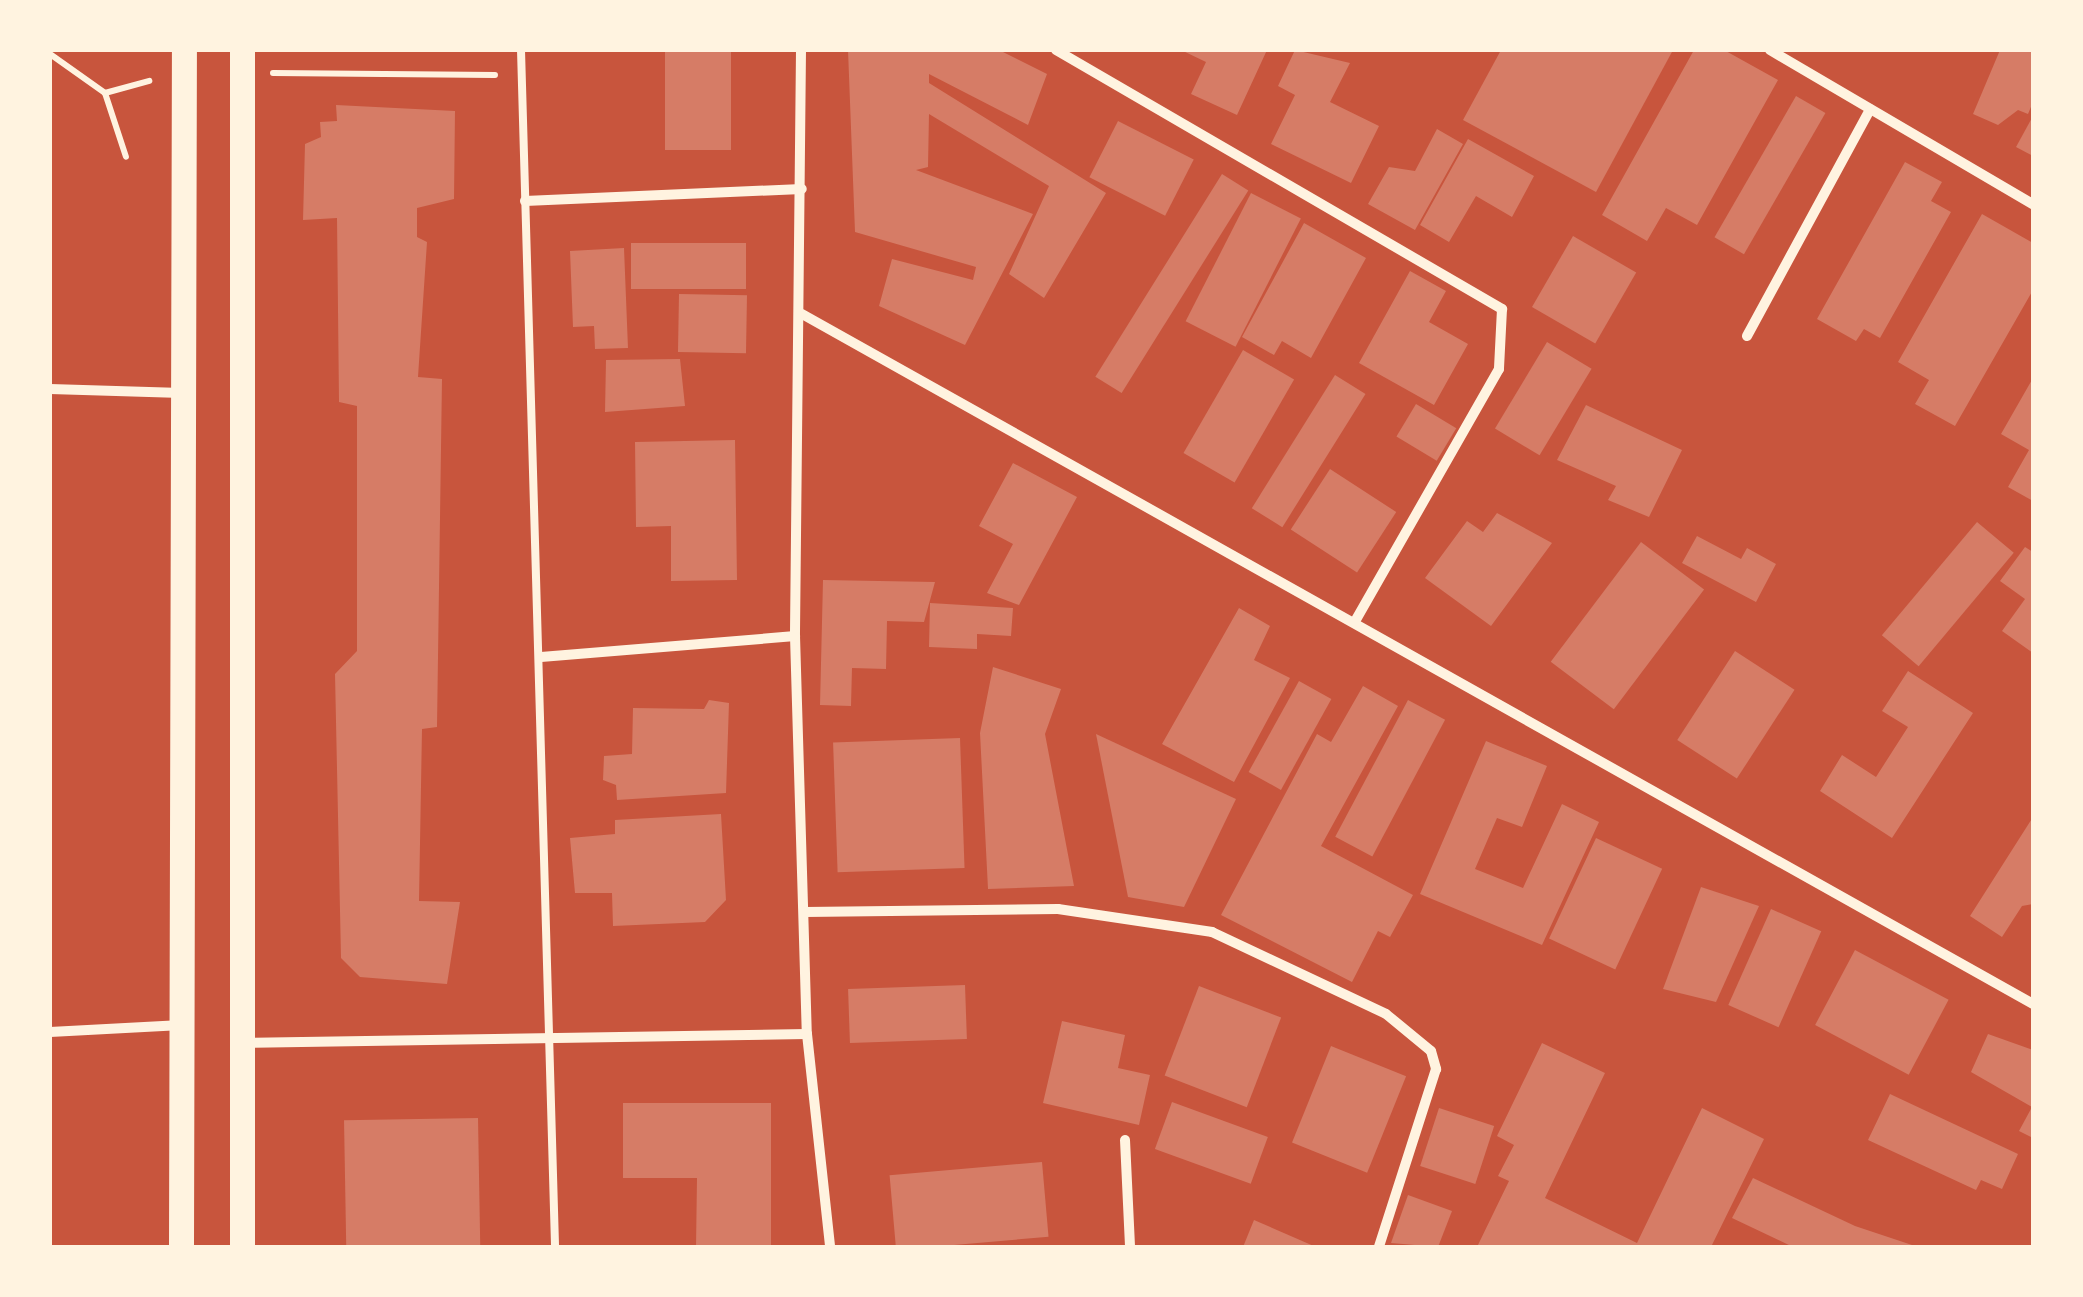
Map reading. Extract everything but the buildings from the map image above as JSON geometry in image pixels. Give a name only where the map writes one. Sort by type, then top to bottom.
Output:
[{"type":"main road","points":[[182,1247],[188,393],[184,61]]},
{"type":"main road","points":[[242,61],[242,1247]]},
{"type":"street","points":[[800,50],[802,314],[795,636],[807,1034],[830,1247]]},
{"type":"street","points":[[1056,50],[1502,309],[1499,369],[1356,620]]},
{"type":"street","points":[[1770,50],[2033,204]]},
{"type":"street","points":[[1748,336],[1870,109]]},
{"type":"street","points":[[526,201],[802,189]]},
{"type":"street","points":[[802,314],[1356,620],[2033,1004]]},
{"type":"street","points":[[50,389],[188,393]]},
{"type":"street","points":[[541,657],[795,636]]},
{"type":"street","points":[[806,912],[1058,910],[1212,932],[1386,1014],[1431,1051],[1436,1069],[1379,1247]]},
{"type":"street","points":[[50,1032],[183,1025]]},
{"type":"street","points":[[243,1043],[807,1034]]},
{"type":"street","points":[[1126,1140],[1130,1247]]},
{"type":"lane","points":[[520,50],[541,657],[555,1247]]},
{"type":"path","points":[[50,54],[105,93],[126,156]]},
{"type":"path","points":[[105,93],[184,61]]},
{"type":"path","points":[[242,61],[522,76]]}]
